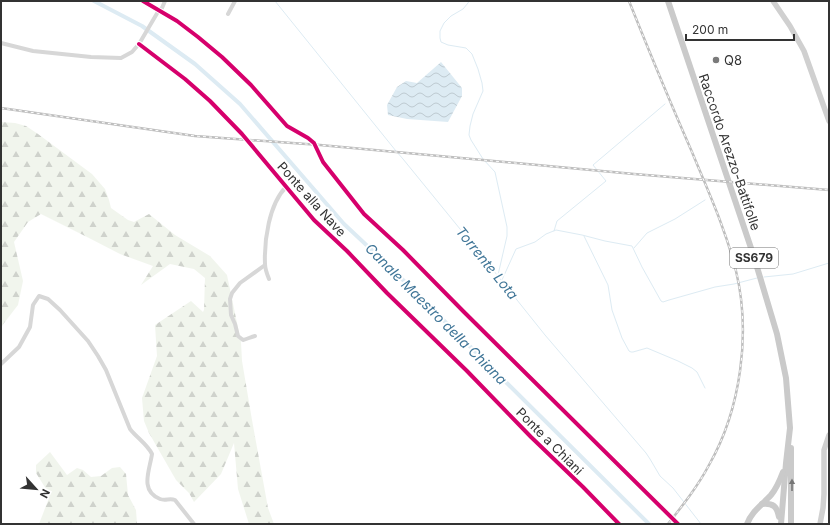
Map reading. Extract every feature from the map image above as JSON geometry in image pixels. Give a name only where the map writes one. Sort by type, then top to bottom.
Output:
[{"type":"main road","name":"Raccordo Arezzo-Battifolle","points":[[668,1],[754,257],[777,334],[786,378],[790,428],[780,524]]},
{"type":"main road","points":[[773,1],[804,51],[829,121]]},
{"type":"main road","points":[[790,428],[792,472],[791,524]]},
{"type":"main road","points":[[820,524],[824,494],[824,450],[829,436]]},
{"type":"main road","points":[[747,524],[755,510],[778,486],[786,463]]},
{"type":"main road","points":[[762,504],[768,503],[777,508],[780,524]]},
{"type":"street","points":[[143,1],[177,21]]},
{"type":"street","points":[[1,43],[33,51],[91,57],[121,58],[132,52],[140,43],[165,1]]},
{"type":"street","points":[[228,14],[235,1]]},
{"type":"street","name":"Ponte alla Nave","points":[[140,43],[210,101],[242,134],[314,220],[347,251],[387,294],[467,371]]},
{"type":"street","name":"Ponte alla Nave","points":[[269,279],[265,265],[268,224],[279,196],[286,187]]},
{"type":"street","points":[[255,336],[248,337],[243,340],[238,336],[231,315],[230,299],[232,293],[240,283],[265,265]]},
{"type":"street","points":[[1,364],[19,347],[30,327],[33,305],[39,296],[48,299],[88,341],[106,370],[130,429],[147,446],[152,454],[147,478],[147,485],[150,492],[162,500],[175,500],[194,524]]},
{"type":"street","name":"Ponte a Chiani","points":[[467,371],[619,524]]},
{"type":"street","points":[[610,458],[678,524]]},
{"type":"green space","points":[[1,122],[15,123],[26,126],[38,134],[92,174],[105,189],[111,208],[128,220],[134,222],[149,214],[175,235],[210,256],[227,275],[241,342],[242,361],[268,508],[274,524],[249,524],[238,489],[234,443],[221,474],[194,502],[189,493],[176,480],[149,433],[144,421],[142,398],[157,356],[155,325],[191,301],[203,312],[204,310],[205,278],[194,269],[170,264],[141,285],[153,266],[120,254],[41,214],[28,222],[14,242],[23,281],[18,305],[1,327]]},
{"type":"green space","points":[[50,452],[67,475],[77,468],[83,470],[91,477],[101,476],[112,468],[120,467],[126,474],[128,495],[136,510],[137,524],[39,524],[49,498],[48,492],[36,473],[36,465]]},
{"type":"water","points":[[441,62],[462,88],[462,96],[448,122],[407,119],[388,115],[387,105],[397,87],[406,81],[417,83]]},
{"type":"waterway","name":"Canale Maestro della Chiana","points":[[94,1],[142,26],[195,64],[240,104],[344,224],[393,270],[649,524]]},
{"type":"waterway","name":"Torrente Lota","points":[[275,1],[545,335],[646,453],[660,476],[673,488],[701,524]]},
{"type":"waterway","points":[[469,1],[463,9],[451,16],[444,23],[440,31],[440,38],[441,42],[448,45],[466,48],[472,54],[482,83],[483,91],[473,114],[469,135],[483,159],[495,172],[507,227],[507,236],[498,275]]},
{"type":"waterway","points":[[554,231],[557,221],[606,181],[593,165],[665,104]]},
{"type":"waterway","points":[[634,248],[647,233],[675,219],[705,200]]},
{"type":"waterway","points":[[502,280],[516,249],[535,242],[546,234],[556,230],[632,246],[642,267],[661,301],[663,302],[715,287],[757,278]]},
{"type":"waterway","points":[[584,236],[608,285],[612,310],[622,338],[629,351],[633,352],[647,348],[678,361],[697,372],[705,388]]},
{"type":"waterway","points":[[764,277],[793,274],[829,263]]},
{"type":"railway","points":[[629,1],[722,226],[736,271],[743,320],[740,370],[736,395],[729,420],[720,443],[705,473],[668,524]]},
{"type":"railway","points":[[1,108],[195,136],[320,145],[634,174],[829,190]]},
{"type":"cycle path","points":[[143,1],[177,21],[198,37],[222,57],[251,85],[287,126],[314,143],[323,162],[364,214],[403,250],[678,524]]},
{"type":"cycle path","points":[[139,44],[185,79],[210,101],[242,134],[314,220],[347,251],[387,293],[619,524]]},
{"type":"place","name":"Q8","points":[[716,60]]}]
